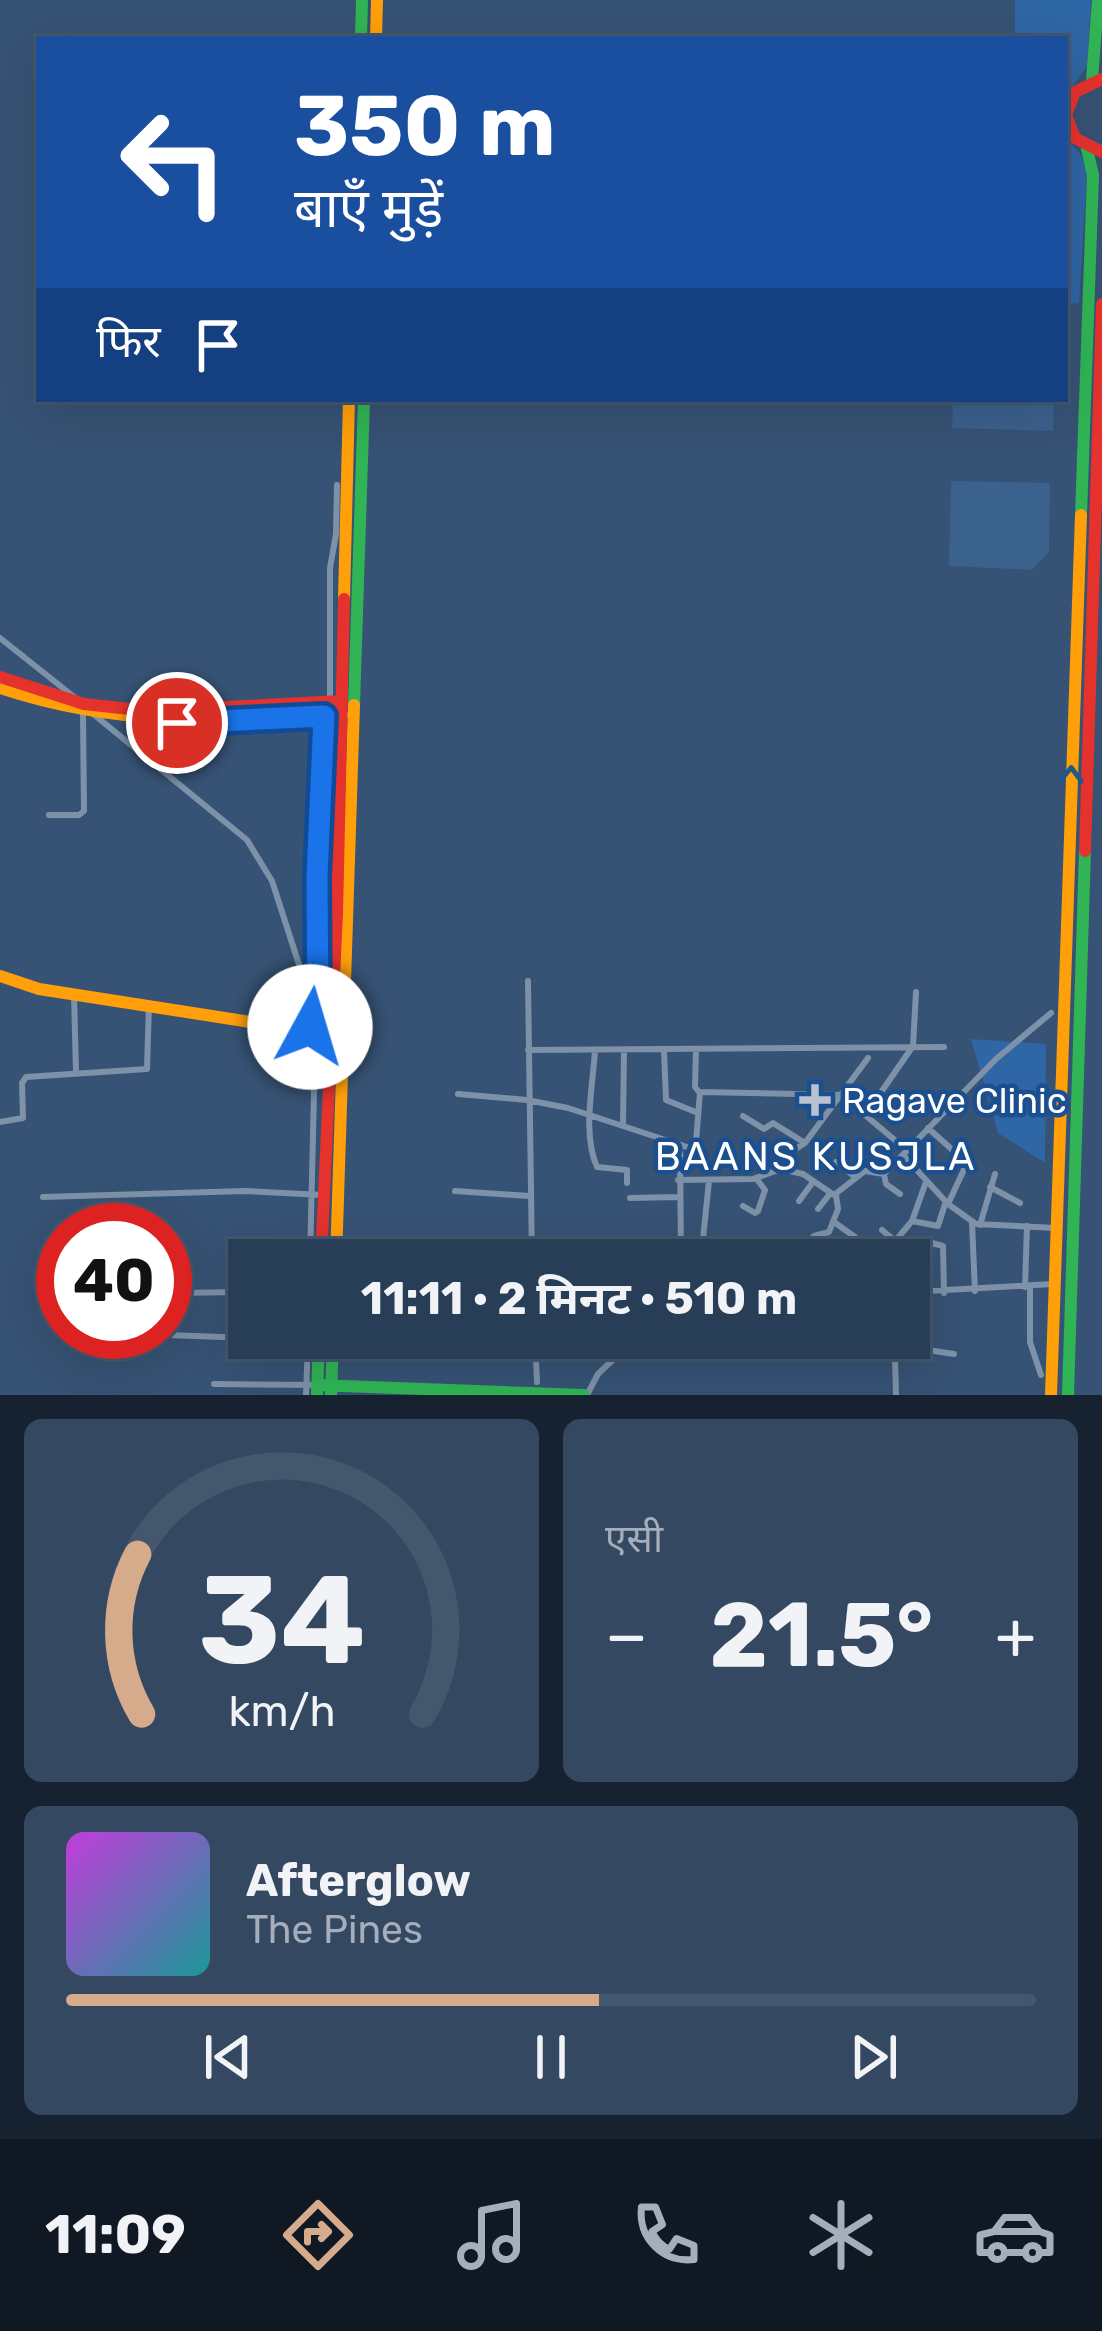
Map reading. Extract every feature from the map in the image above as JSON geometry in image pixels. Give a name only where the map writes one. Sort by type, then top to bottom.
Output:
[{"type":"street","points":[[361,36],[362,0]]},
{"type":"street","points":[[376,36],[377,0]]},
{"type":"street","points":[[1068,100],[1077,88],[1097,80],[1098,0]]},
{"type":"street","points":[[1068,130],[1094,150],[1065,1191],[1068,1395]]},
{"type":"street","points":[[1051,1395],[1057,1228],[1065,1191],[1102,304]]},
{"type":"street","points":[[337,1239],[346,987],[340,963],[341,488],[349,402]]},
{"type":"street","points":[[313,1239],[340,963],[364,402]]},
{"type":"street","points":[[341,488],[361,491]]},
{"type":"street","points":[[0,638],[248,840],[272,881],[318,1023]]},
{"type":"street","points":[[0,677],[87,711],[338,706]]},
{"type":"street","points":[[0,688],[87,711],[161,723],[324,716],[338,706]]},
{"type":"street","points":[[49,815],[84,811],[87,711]]},
{"type":"street","points":[[320,1239],[317,877],[324,716]]},
{"type":"street","points":[[0,976],[74,994],[295,1029],[318,1023],[346,987]]},
{"type":"street","points":[[528,981],[531,1239]]},
{"type":"street","points":[[866,1114],[913,1046],[916,992]]},
{"type":"street","points":[[74,994],[76,1072]]},
{"type":"street","points":[[0,1122],[25,1116],[24,1078],[147,1069],[149,1004]]},
{"type":"street","points":[[884,1174],[996,1059],[1051,1013]]},
{"type":"street","points":[[528,1050],[944,1047]]},
{"type":"street","points":[[458,1094],[527,1100],[680,1145],[695,1145],[700,1093],[695,1087],[696,1049]]},
{"type":"street","points":[[595,1050],[590,1115],[597,1167],[628,1170],[627,1183]]},
{"type":"street","points":[[623,1126],[624,1050]]},
{"type":"street","points":[[664,1050],[666,1100],[698,1114]]},
{"type":"street","points":[[678,1180],[756,1178],[776,1168],[783,1157],[805,1143],[868,1058]]},
{"type":"street","points":[[700,1093],[841,1095],[906,1154],[947,1203],[976,1224],[1057,1228]]},
{"type":"street","points":[[742,1116],[764,1130],[772,1123],[805,1143]]},
{"type":"street","points":[[912,1221],[939,1226],[967,1163],[928,1128]]},
{"type":"street","points":[[680,1145],[680,1239]]},
{"type":"street","points":[[836,1162],[856,1178]]},
{"type":"street","points":[[776,1168],[803,1174],[833,1195]]},
{"type":"street","points":[[818,1209],[866,1171],[884,1174]]},
{"type":"street","points":[[884,1174],[886,1184],[900,1194]]},
{"type":"street","points":[[975,1291],[976,1224],[995,1174]]},
{"type":"street","points":[[743,1207],[754,1214],[758,1211],[765,1192],[756,1178]]},
{"type":"street","points":[[703,1239],[710,1180]]},
{"type":"street","points":[[800,1201],[813,1182]]},
{"type":"street","points":[[897,1239],[912,1221],[926,1182]]},
{"type":"street","points":[[990,1187],[1019,1203]]},
{"type":"street","points":[[43,1197],[244,1191],[318,1194]]},
{"type":"street","points":[[454,1192],[530,1196]]},
{"type":"street","points":[[811,1239],[828,1233],[834,1222],[833,1195]]},
{"type":"street","points":[[630,1198],[678,1197]]},
{"type":"street","points":[[834,1222],[854,1239]]},
{"type":"street","points":[[1027,1226],[1030,1342],[1041,1375]]},
{"type":"street","points":[[882,1230],[895,1239]]},
{"type":"street","points":[[930,1244],[944,1246],[944,1293]]},
{"type":"street","points":[[930,1292],[1057,1284]]},
{"type":"street","points":[[192,1293],[228,1292]]},
{"type":"street","points":[[192,1336],[228,1337]]},
{"type":"street","points":[[930,1350],[954,1354]]},
{"type":"street","points":[[316,1359],[321,1389]]},
{"type":"street","points":[[321,1389],[328,1359]]},
{"type":"street","points":[[535,1359],[536,1382]]},
{"type":"street","points":[[214,1384],[586,1395],[614,1359]]},
{"type":"street","points":[[895,1359],[896,1395]]},
{"type":"street","points":[[306,1395],[321,1389]]},
{"type":"shaded area","points":[[1015,0],[1091,0],[1087,66],[1068,92],[1068,36],[1015,36]]},
{"type":"shaded area","points":[[1068,140],[1081,155],[1087,172],[1079,303],[1068,305]]},
{"type":"shaded area","points":[[953,402],[1054,402],[1053,431],[952,428]]},
{"type":"shaded area","points":[[951,481],[1050,483],[1049,552],[1032,570],[949,566]]},
{"type":"shaded area","points":[[971,1039],[1046,1044],[1045,1163],[998,1133]]},
{"type":"traffic: fast","points":[[361,36],[362,0]]},
{"type":"traffic: fast","points":[[1092,80],[1098,0]]},
{"type":"traffic: fast","points":[[1081,515],[1093,175],[1087,149]]},
{"type":"traffic: fast","points":[[354,705],[364,402]]},
{"type":"traffic: fast","points":[[1068,1395],[1085,851]]},
{"type":"traffic: fast","points":[[317,1395],[318,1359]]},
{"type":"traffic: fast","points":[[331,1395],[332,1359]]},
{"type":"traffic: fast","points":[[317,1385],[584,1395]]},
{"type":"traffic: slow","points":[[376,36],[377,0]]},
{"type":"traffic: slow","points":[[344,599],[349,402]]},
{"type":"traffic: slow","points":[[1051,1395],[1081,515]]},
{"type":"traffic: slow","points":[[0,688],[128,716],[211,720],[342,715]]},
{"type":"traffic: slow","points":[[337,1239],[354,705]]},
{"type":"traffic: slow","points":[[0,976],[39,989],[295,1029],[318,1023],[331,1010]]},
{"type":"traffic: jam","points":[[1068,110],[1075,92],[1102,79]]},
{"type":"traffic: jam","points":[[1068,120],[1075,138],[1102,152]]},
{"type":"traffic: jam","points":[[1085,851],[1102,304]]},
{"type":"traffic: jam","points":[[322,1239],[337,913],[344,599]]},
{"type":"traffic: jam","points":[[0,677],[84,704],[148,711],[342,701]]},
{"type":"place","name":"Ragave Clinic","points":[[815,1100]]},
{"type":"district","name":"BAANS KUSJLA","points":[[816,1157]]},
{"type":"route","points":[[177,723],[324,716],[317,877],[318,1023],[310,1027]]}]
